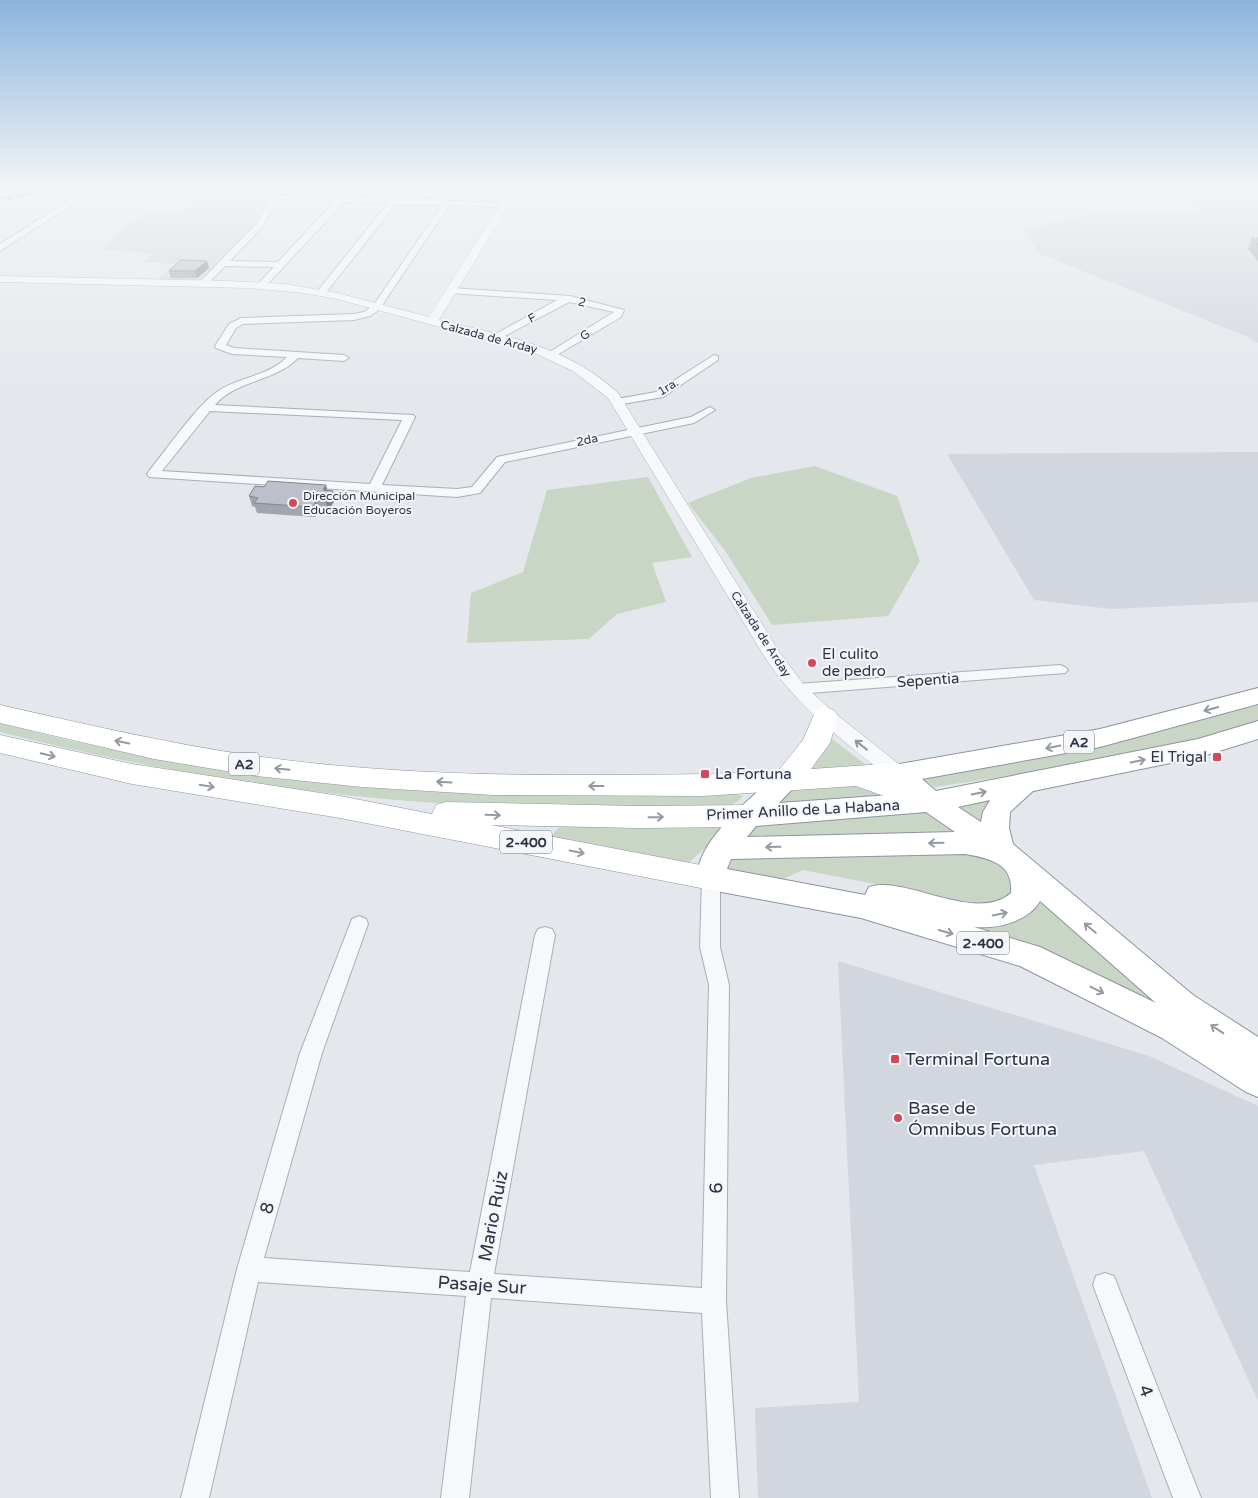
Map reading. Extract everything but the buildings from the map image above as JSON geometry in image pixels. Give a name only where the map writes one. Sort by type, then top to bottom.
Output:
[{"type":"highway","name":"A2","points":[[835,778],[897,773],[967,763],[1100,738],[1258,696]]},
{"type":"highway","name":"Primer Anillo de La Habana","points":[[0,714],[154,749],[256,766],[362,778],[493,785],[704,786],[835,778]]},
{"type":"highway","points":[[711,878],[711,868],[721,848],[785,782],[816,743],[825,716]]},
{"type":"highway","name":"Primer Anillo de La Habana","points":[[340,807],[500,815],[750,816],[931,802],[1200,748],[1258,730]]},
{"type":"highway","name":"A2","points":[[0,744],[132,774],[340,807]]},
{"type":"highway","points":[[897,773],[931,802],[1010,858],[1181,1005],[1258,1056]]},
{"type":"highway","points":[[835,778],[873,781],[931,802]]},
{"type":"highway","points":[[780,891],[834,887],[864,891],[974,916],[999,915],[1012,911],[1026,898],[1027,886],[996,837],[994,816],[1000,804],[1025,784]]},
{"type":"highway","name":"2-400","points":[[340,807],[861,906],[1029,956],[1174,1028],[1258,1080]]},
{"type":"highway","points":[[721,848],[965,843],[1010,858]]},
{"type":"street","points":[[203,284],[230,257]]},
{"type":"street","points":[[261,286],[288,257]]},
{"type":"street","points":[[321,293],[350,257]]},
{"type":"street","points":[[344,358],[232,351],[220,346],[232,326],[241,321],[354,317],[367,314],[376,308],[411,257]]},
{"type":"street","points":[[432,322],[472,257]]},
{"type":"street","points":[[224,263],[281,265]]},
{"type":"street","name":"Calzada de Arday","points":[[0,279],[261,286],[321,293],[497,337],[552,355],[603,385],[617,402],[774,656],[797,689],[825,716],[897,773]]},
{"type":"street","name":"2","points":[[451,292],[567,299],[616,309],[619,312],[618,315]]},
{"type":"street","name":"F","points":[[497,337],[567,299]]},
{"type":"street","name":"G","points":[[552,355],[618,315]]},
{"type":"street","points":[[205,408],[409,417],[374,488],[153,474],[205,408],[225,390],[281,369],[290,363],[295,355]]},
{"type":"street","name":"1ra.","points":[[617,402],[659,395],[714,358]]},
{"type":"street","name":"2da","points":[[374,488],[457,493],[476,490],[501,459],[634,430],[694,420],[710,410]]},
{"type":"street","name":"Sepentia","points":[[797,689],[1060,670]]},
{"type":"street","name":"6","points":[[711,878],[710,947],[719,985],[714,1301],[725,1498]]},
{"type":"street","name":"8","points":[[195,1498],[249,1269],[311,1053],[359,924]]},
{"type":"street","name":"Mario Ruiz","points":[[455,1498],[480,1284],[545,936]]},
{"type":"street","name":"Pasaje Sur","points":[[249,1269],[714,1301]]},
{"type":"street","name":"4","points":[[1105,1285],[1187,1498]]},
{"type":"shaded area","points":[[149,257],[222,257],[199,281],[158,280],[174,264],[144,262]]},
{"type":"shaded area","points":[[1047,257],[1258,257],[1258,343],[1248,337]]},
{"type":"shaded area","points":[[1258,452],[1258,602],[1111,609],[1034,600],[947,454]]},
{"type":"shaded area","points":[[838,961],[1149,1056],[1258,1106],[1258,1401],[1144,1151],[1034,1165],[1152,1498],[758,1498],[755,1408],[859,1402]]},
{"type":"green space","points":[[815,466],[897,496],[920,561],[888,616],[772,625],[726,552],[688,503],[751,478]]},
{"type":"green space","points":[[648,477],[692,557],[652,563],[666,602],[617,614],[589,639],[467,643],[471,593],[523,572],[547,490]]},
{"type":"green space","points":[[1258,701],[1258,723],[1148,751],[1062,768],[935,787],[916,774]]},
{"type":"green space","points":[[0,723],[67,740],[150,757],[732,793],[743,796],[726,808],[521,807],[368,797],[244,782],[121,760],[0,732]]},
{"type":"green space","points":[[832,739],[869,767],[798,774]]},
{"type":"green space","points":[[865,785],[894,794],[782,805],[778,803],[788,790]]},
{"type":"green space","points":[[992,796],[984,809],[983,826],[952,804]]},
{"type":"green space","points":[[918,806],[961,833],[743,840],[751,821]]},
{"type":"green space","points":[[562,825],[725,825],[717,838],[686,865],[553,837],[554,832]]},
{"type":"green space","points":[[956,848],[986,857],[1002,865],[1011,879],[1013,890],[993,907],[803,870],[777,882],[722,869],[725,856]]},
{"type":"green space","points":[[1040,892],[1239,1052],[947,918]]},
{"type":"place","name":"Dirección Municipal Educación Boyeros","points":[[293,503]]},
{"type":"place","name":"El culito de pedro","points":[[812,663]]},
{"type":"place","name":"El Trigal","points":[[1217,757]]},
{"type":"place","name":"La Fortuna","points":[[705,774]]},
{"type":"place","name":"Terminal Fortuna","points":[[895,1059]]},
{"type":"place","name":"Base de Ómnibus Fortuna","points":[[898,1118]]}]
